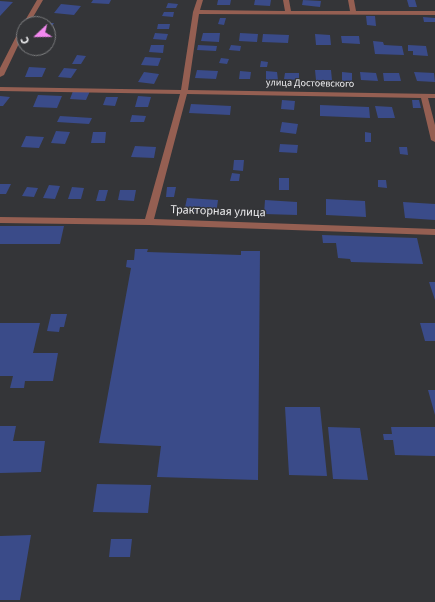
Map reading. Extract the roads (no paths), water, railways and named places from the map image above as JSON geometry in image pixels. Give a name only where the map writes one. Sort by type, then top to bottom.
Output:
[{"type":"street","points":[[31,16],[40,0]]},
{"type":"street","points":[[149,222],[184,92],[196,12],[200,0]]},
{"type":"street","points":[[286,0],[288,12]]},
{"type":"street","points":[[351,0],[353,12]]},
{"type":"street","points":[[196,12],[435,13]]},
{"type":"street","points":[[0,75],[16,43]]},
{"type":"street","name":"улица Достоевского","points":[[0,88],[435,96]]},
{"type":"street","points":[[424,96],[435,140]]},
{"type":"street","name":"Тракторная улица","points":[[0,220],[149,222],[435,232]]}]
